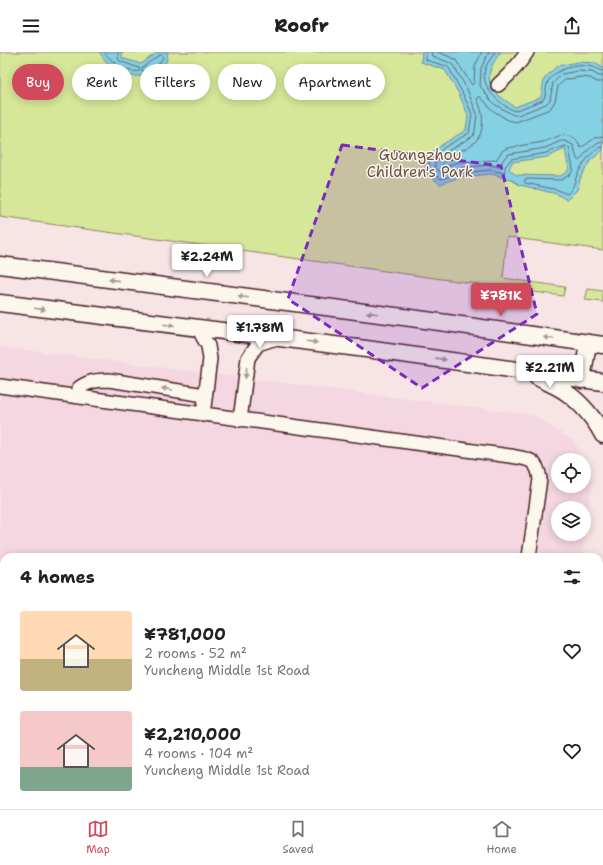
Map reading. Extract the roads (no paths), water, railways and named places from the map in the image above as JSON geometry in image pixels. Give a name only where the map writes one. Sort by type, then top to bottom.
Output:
[{"type":"main road","points":[[0,279],[6,266],[395,316],[595,344],[582,380]]},
{"type":"main road","points":[[0,302],[278,337],[603,382]]},
{"type":"main road","points":[[523,370],[566,392],[593,418],[603,435]]},
{"type":"street","points":[[498,85],[509,76],[527,52]]},
{"type":"street","points":[[198,328],[208,346],[210,359],[203,415]]},
{"type":"street","points":[[240,420],[248,358],[258,344],[278,337]]},
{"type":"street","points":[[79,388],[96,380],[109,380],[205,395]]},
{"type":"street","points":[[0,386],[530,460],[538,468],[540,479],[530,553]]},
{"type":"water","points":[[99,52],[122,52],[122,58],[141,64],[140,76],[132,76],[132,64],[108,64]]},
{"type":"water","points":[[158,52],[168,52],[165,64],[141,64]]},
{"type":"water","points":[[422,52],[501,52],[490,70],[490,83],[497,94],[515,107],[541,97],[544,79],[557,66],[578,62],[595,63],[603,68],[603,150],[590,161],[581,176],[577,190],[567,200],[557,194],[520,185],[510,179],[491,174],[460,177],[440,184],[426,173],[425,158],[443,144],[466,130],[468,115],[459,94],[445,70],[421,62]],"holes":[[[565,149],[569,170],[561,176],[516,175],[509,169],[512,162],[547,157]]]},
{"type":"park label","name":"Guangzhou Children's Park","points":[[420,164]]}]
